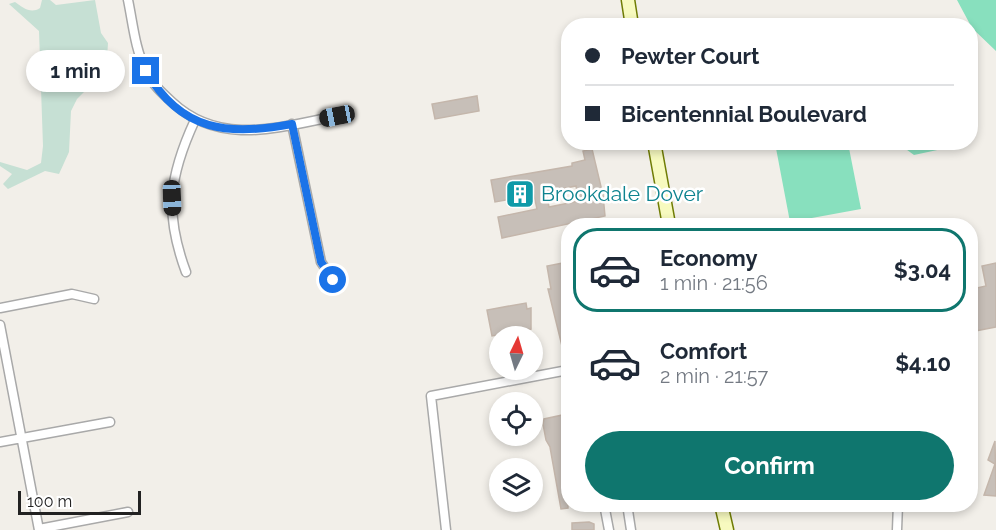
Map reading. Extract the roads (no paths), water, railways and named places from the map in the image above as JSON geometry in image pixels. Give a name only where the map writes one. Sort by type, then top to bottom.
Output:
[{"type":"main road","points":[[628,0],[631,18]]},
{"type":"main road","points":[[655,150],[668,218]]},
{"type":"main road","points":[[724,512],[727,530]]},
{"type":"street","points":[[128,0],[138,51],[146,71],[162,93],[195,120],[211,126],[254,132],[337,116]]},
{"type":"street","points":[[186,272],[177,248],[172,198],[175,168],[195,120]]},
{"type":"street","points":[[292,124],[321,262],[333,280]]},
{"type":"street","points":[[0,308],[72,294],[94,298]]},
{"type":"street","points":[[0,325],[39,529],[128,512]]},
{"type":"street","points":[[446,530],[431,396],[561,371]]},
{"type":"street","points":[[0,442],[110,422]]},
{"type":"street","points":[[606,512],[609,530]]},
{"type":"street","points":[[628,512],[631,530]]},
{"type":"street","points":[[897,530],[898,512]]},
{"type":"place","name":"Brookdale Dover","points":[[520,194]]}]
